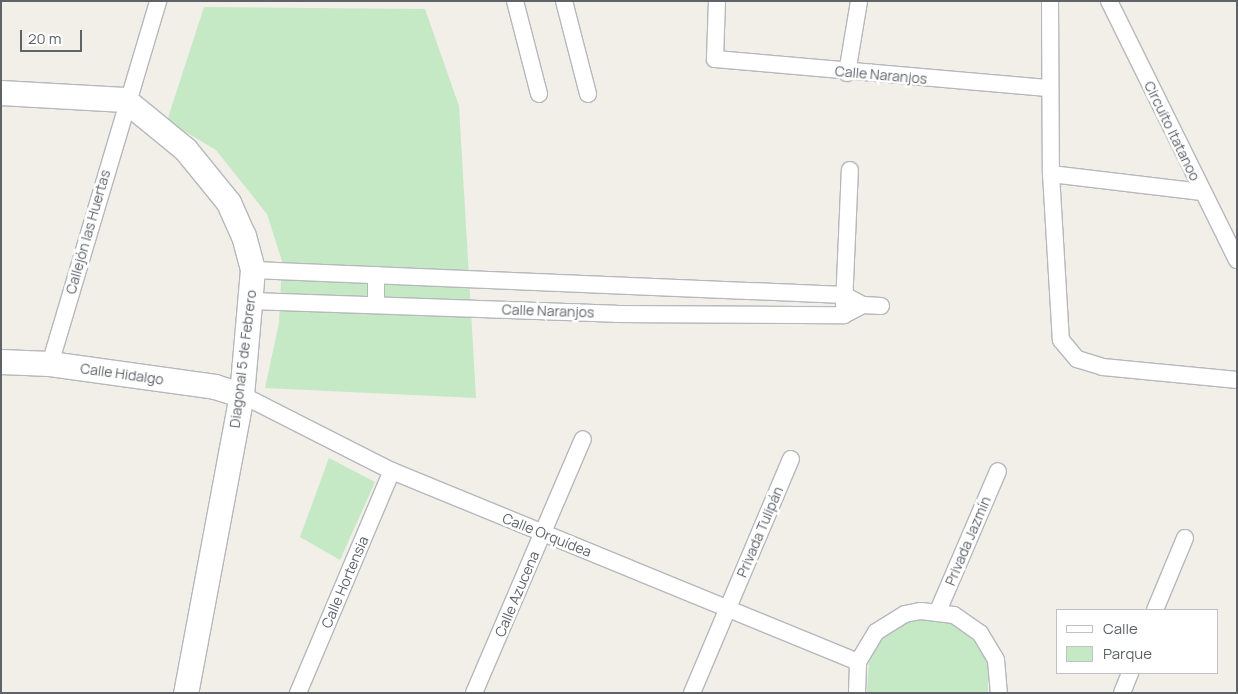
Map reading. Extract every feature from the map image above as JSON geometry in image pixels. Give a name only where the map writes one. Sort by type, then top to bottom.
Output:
[{"type":"main road","points":[[1,93],[125,100]]},
{"type":"main road","name":"Diagonal 5 de Febrero","points":[[125,100],[186,150],[229,203],[253,270],[242,395],[186,693]]},
{"type":"main road","name":"Calle Hidalgo","points":[[1,362],[50,364],[214,387],[242,395]]},
{"type":"street","name":"Callejón las Huertas","points":[[50,364],[125,100],[158,1]]},
{"type":"street","points":[[515,1],[539,94]]},
{"type":"street","points":[[564,1],[588,94]]},
{"type":"street","name":"Calle Naranjos","points":[[717,1],[715,59],[847,73],[1048,88]]},
{"type":"street","points":[[847,73],[860,1]]},
{"type":"street","points":[[1050,1],[1048,88],[1061,340],[1077,359],[1103,367],[1237,380]]},
{"type":"street","name":"Circuito Itatanoo","points":[[1109,1],[1237,260]]},
{"type":"street","points":[[850,170],[844,315],[863,306],[881,306]]},
{"type":"street","points":[[1051,174],[1202,192]]},
{"type":"street","name":"Calle Naranjos","points":[[253,270],[844,295]]},
{"type":"street","points":[[376,275],[376,304]]},
{"type":"street","points":[[616,314],[618,286]]},
{"type":"street","points":[[844,295],[863,306]]},
{"type":"street","name":"Calle Naranjos","points":[[251,302],[376,304],[616,314],[844,315]]},
{"type":"street","name":"Calle Orquídea","points":[[242,395],[392,471],[542,535],[729,606],[858,662]]},
{"type":"street","name":"Calle Azucena","points":[[474,693],[583,439]]},
{"type":"street","name":"Privada Tulipán","points":[[692,693],[791,459]]},
{"type":"street","name":"Calle Hortensia","points":[[298,693],[392,471]]},
{"type":"street","name":"Privada Jazmín","points":[[938,611],[998,471]]},
{"type":"street","points":[[1156,609],[1185,538]]},
{"type":"street","points":[[857,693],[858,662],[876,632],[889,622],[921,610],[938,611],[968,622],[980,633],[996,660],[999,693]]},
{"type":"street","points":[[1122,693],[1130,674]]},
{"type":"green space","points":[[204,7],[425,9],[459,106],[476,398],[265,388],[279,323],[282,261],[267,214],[216,150],[167,121]]},
{"type":"green space","points":[[329,458],[375,482],[340,560],[300,537]]},
{"type":"green space","points":[[911,618],[951,620],[968,630],[981,645],[988,663],[988,693],[867,693],[869,657],[879,640]]}]
